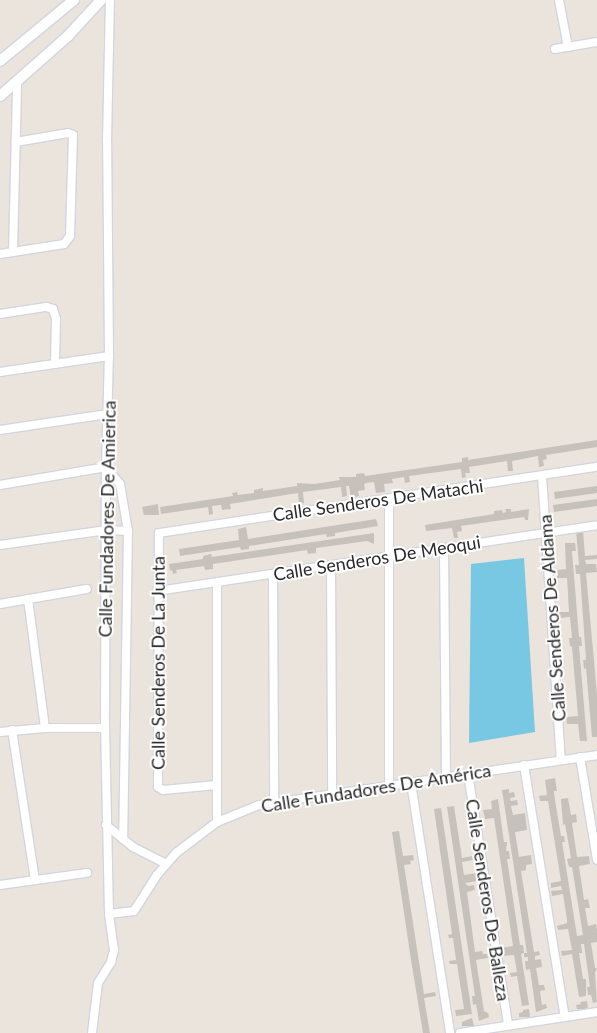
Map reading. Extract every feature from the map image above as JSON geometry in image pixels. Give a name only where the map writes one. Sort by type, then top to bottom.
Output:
[{"type":"street","points":[[0,61],[74,0]]},
{"type":"street","points":[[0,96],[68,36],[102,0]]},
{"type":"street","name":"Calle Fundadores De Amierica","points":[[92,1033],[98,983],[111,962],[114,950],[109,914],[106,825],[106,467],[109,356],[107,141],[110,0]]},
{"type":"street","points":[[559,0],[568,47]]},
{"type":"street","points":[[555,49],[597,42]]},
{"type":"street","points":[[13,252],[17,82]]},
{"type":"street","points":[[0,254],[64,244],[70,236],[73,135],[71,133],[16,142]]},
{"type":"street","points":[[0,314],[46,307],[53,309],[56,319],[55,364]]},
{"type":"street","points":[[0,372],[109,356]]},
{"type":"street","points":[[0,430],[108,414]]},
{"type":"street","points":[[0,485],[106,467],[120,484],[128,531],[122,839]]},
{"type":"street","name":"Calle Senderos De Matachi","points":[[159,533],[597,467]]},
{"type":"street","name":"Calle Senderos De Aldama","points":[[542,476],[561,759]]},
{"type":"street","points":[[389,499],[389,786]]},
{"type":"street","name":"Calle Senderos De Meoqui","points":[[157,591],[597,526]]},
{"type":"street","points":[[0,545],[107,530],[128,531]]},
{"type":"street","name":"Calle Senderos De La Junta","points":[[159,533],[157,591],[158,786],[159,789],[163,790],[216,785]]},
{"type":"street","points":[[444,548],[446,778]]},
{"type":"street","points":[[331,565],[332,793]]},
{"type":"street","points":[[274,574],[274,802]]},
{"type":"street","points":[[217,583],[217,822]]},
{"type":"street","points":[[0,604],[87,589]]},
{"type":"street","points":[[28,599],[45,728]]},
{"type":"street","points":[[0,732],[45,728],[106,728]]},
{"type":"street","points":[[12,730],[35,880]]},
{"type":"street","name":"Calle Fundadores De América","points":[[109,914],[131,913],[137,909],[166,864],[195,837],[217,822],[274,802],[597,755]]},
{"type":"street","points":[[580,757],[597,860]]},
{"type":"street","points":[[524,765],[565,1017]]},
{"type":"street","name":"Calle Senderos De Balleza","points":[[468,774],[508,1025]]},
{"type":"street","points":[[411,783],[450,1032]]},
{"type":"street","points":[[106,825],[122,839],[166,864]]},
{"type":"street","points":[[0,885],[86,873]]},
{"type":"street","points":[[460,1033],[597,1012]]},
{"type":"water","points":[[524,558],[535,732],[469,743],[471,564]]},
{"type":"building","points":[[597,440],[597,447],[546,455],[547,459],[543,460],[544,466],[539,467],[538,456],[512,461],[513,471],[508,471],[507,461],[469,467],[470,473],[465,473],[466,477],[462,478],[461,469],[409,476],[410,482],[405,483],[404,477],[392,479],[393,483],[384,484],[385,492],[376,493],[374,482],[366,483],[364,484],[365,490],[358,491],[359,496],[351,498],[349,486],[346,486],[347,496],[342,497],[341,487],[303,492],[304,503],[299,504],[298,493],[230,504],[231,509],[222,510],[221,505],[212,506],[213,514],[209,515],[208,507],[161,514],[160,507],[233,496],[232,493],[237,492],[238,495],[254,493],[254,490],[263,488],[263,491],[297,486],[297,483],[314,484],[340,480],[339,477],[356,477],[356,474],[364,473],[365,476],[462,462],[462,458],[468,457],[468,460]]},
{"type":"building","points":[[597,486],[597,493],[555,499],[554,492]]},
{"type":"building","points":[[597,499],[597,506],[554,512],[553,505]]},
{"type":"building","points":[[158,504],[159,515],[144,515],[142,507]]},
{"type":"building","points":[[505,509],[511,509],[511,512],[529,509],[528,520],[525,520],[524,517],[461,526],[462,531],[457,532],[458,538],[454,538],[452,528],[426,531],[425,525],[494,514],[494,511],[502,510],[503,513],[506,512]]},
{"type":"building","points":[[376,519],[378,526],[335,533],[335,536],[327,537],[326,534],[249,546],[249,549],[241,550],[240,547],[180,556],[179,549],[239,540],[238,529],[246,527],[248,539]]},
{"type":"building","points":[[576,530],[583,530],[585,556],[597,555],[597,559],[585,560],[586,564],[596,564],[597,572],[586,573],[597,694],[597,737],[592,737],[586,668],[584,669],[583,660],[586,660],[580,574],[576,574],[575,565],[579,565]]},
{"type":"building","points":[[374,533],[374,544],[367,541],[316,548],[316,553],[308,554],[307,550],[213,564],[213,569],[205,570],[204,566],[176,570],[177,573],[173,574],[172,570],[170,571],[169,564],[203,559],[203,556],[211,554],[212,557]]},
{"type":"building","points":[[565,543],[575,543],[576,551],[572,551],[579,637],[581,637],[582,646],[579,646],[587,741],[580,741],[578,724],[567,724],[566,717],[578,716],[572,647],[570,646],[569,638],[572,638],[570,617],[559,618],[559,612],[569,612],[567,578],[557,578],[557,570],[566,569]]},
{"type":"building","points":[[555,778],[557,791],[554,791],[555,800],[561,836],[564,836],[565,842],[562,842],[577,936],[583,935],[572,867],[569,867],[567,859],[571,858],[565,824],[563,825],[561,799],[568,798],[571,815],[576,814],[577,822],[572,823],[577,857],[589,856],[590,864],[579,866],[584,900],[588,899],[590,908],[585,908],[588,926],[596,924],[597,930],[597,942],[591,943],[595,968],[597,968],[595,973],[597,1002],[593,1003],[591,995],[588,995],[587,987],[590,987],[584,944],[581,944],[582,953],[579,953],[583,979],[586,979],[586,996],[579,997],[572,954],[562,956],[561,951],[572,950],[568,929],[558,930],[557,926],[567,923],[567,920],[563,894],[552,896],[551,891],[562,890],[561,886],[551,888],[551,883],[561,881],[548,801],[540,801],[539,796],[547,795],[545,780]]},
{"type":"building","points":[[509,789],[509,793],[514,792],[515,797],[510,798],[511,801],[517,800],[518,805],[511,806],[513,815],[525,813],[527,830],[515,832],[519,857],[531,855],[532,864],[526,865],[526,870],[521,871],[534,952],[539,951],[540,955],[535,956],[535,960],[541,959],[542,967],[536,968],[539,985],[544,985],[545,990],[540,991],[542,1005],[546,1004],[547,1008],[536,1012],[530,969],[526,970],[525,961],[528,961],[528,957],[524,957],[524,953],[527,953],[502,790]]},
{"type":"building","points":[[498,799],[504,842],[507,842],[506,851],[509,851],[510,859],[507,859],[520,945],[523,945],[524,953],[521,954],[529,1005],[522,1006],[517,976],[511,977],[510,973],[517,972],[514,955],[503,956],[501,948],[513,946],[494,818],[485,819],[483,810],[492,809],[491,801]]},
{"type":"building","points":[[454,806],[462,858],[472,856],[473,860],[462,862],[464,875],[477,873],[478,881],[465,883],[468,886],[474,885],[475,890],[467,892],[475,952],[482,951],[483,954],[487,954],[488,958],[476,960],[484,1011],[488,1013],[489,1017],[479,1021],[476,1004],[473,1005],[472,996],[475,996],[447,807]]},
{"type":"building","points":[[441,808],[472,1014],[456,1016],[455,1010],[464,1009],[457,964],[450,964],[449,961],[456,960],[453,938],[449,938],[448,935],[452,934],[434,809]]},
{"type":"building","points":[[399,831],[403,856],[413,855],[414,860],[410,861],[411,864],[404,865],[424,994],[435,992],[436,996],[424,998],[430,1033],[423,1033],[411,960],[392,832]]},
{"type":"building","points":[[587,1001],[588,1009],[577,1009],[576,1005]]},
{"type":"building","points":[[529,1009],[530,1017],[519,1017],[519,1013]]},
{"type":"building","points":[[472,1018],[474,1026],[462,1026],[462,1022]]}]
